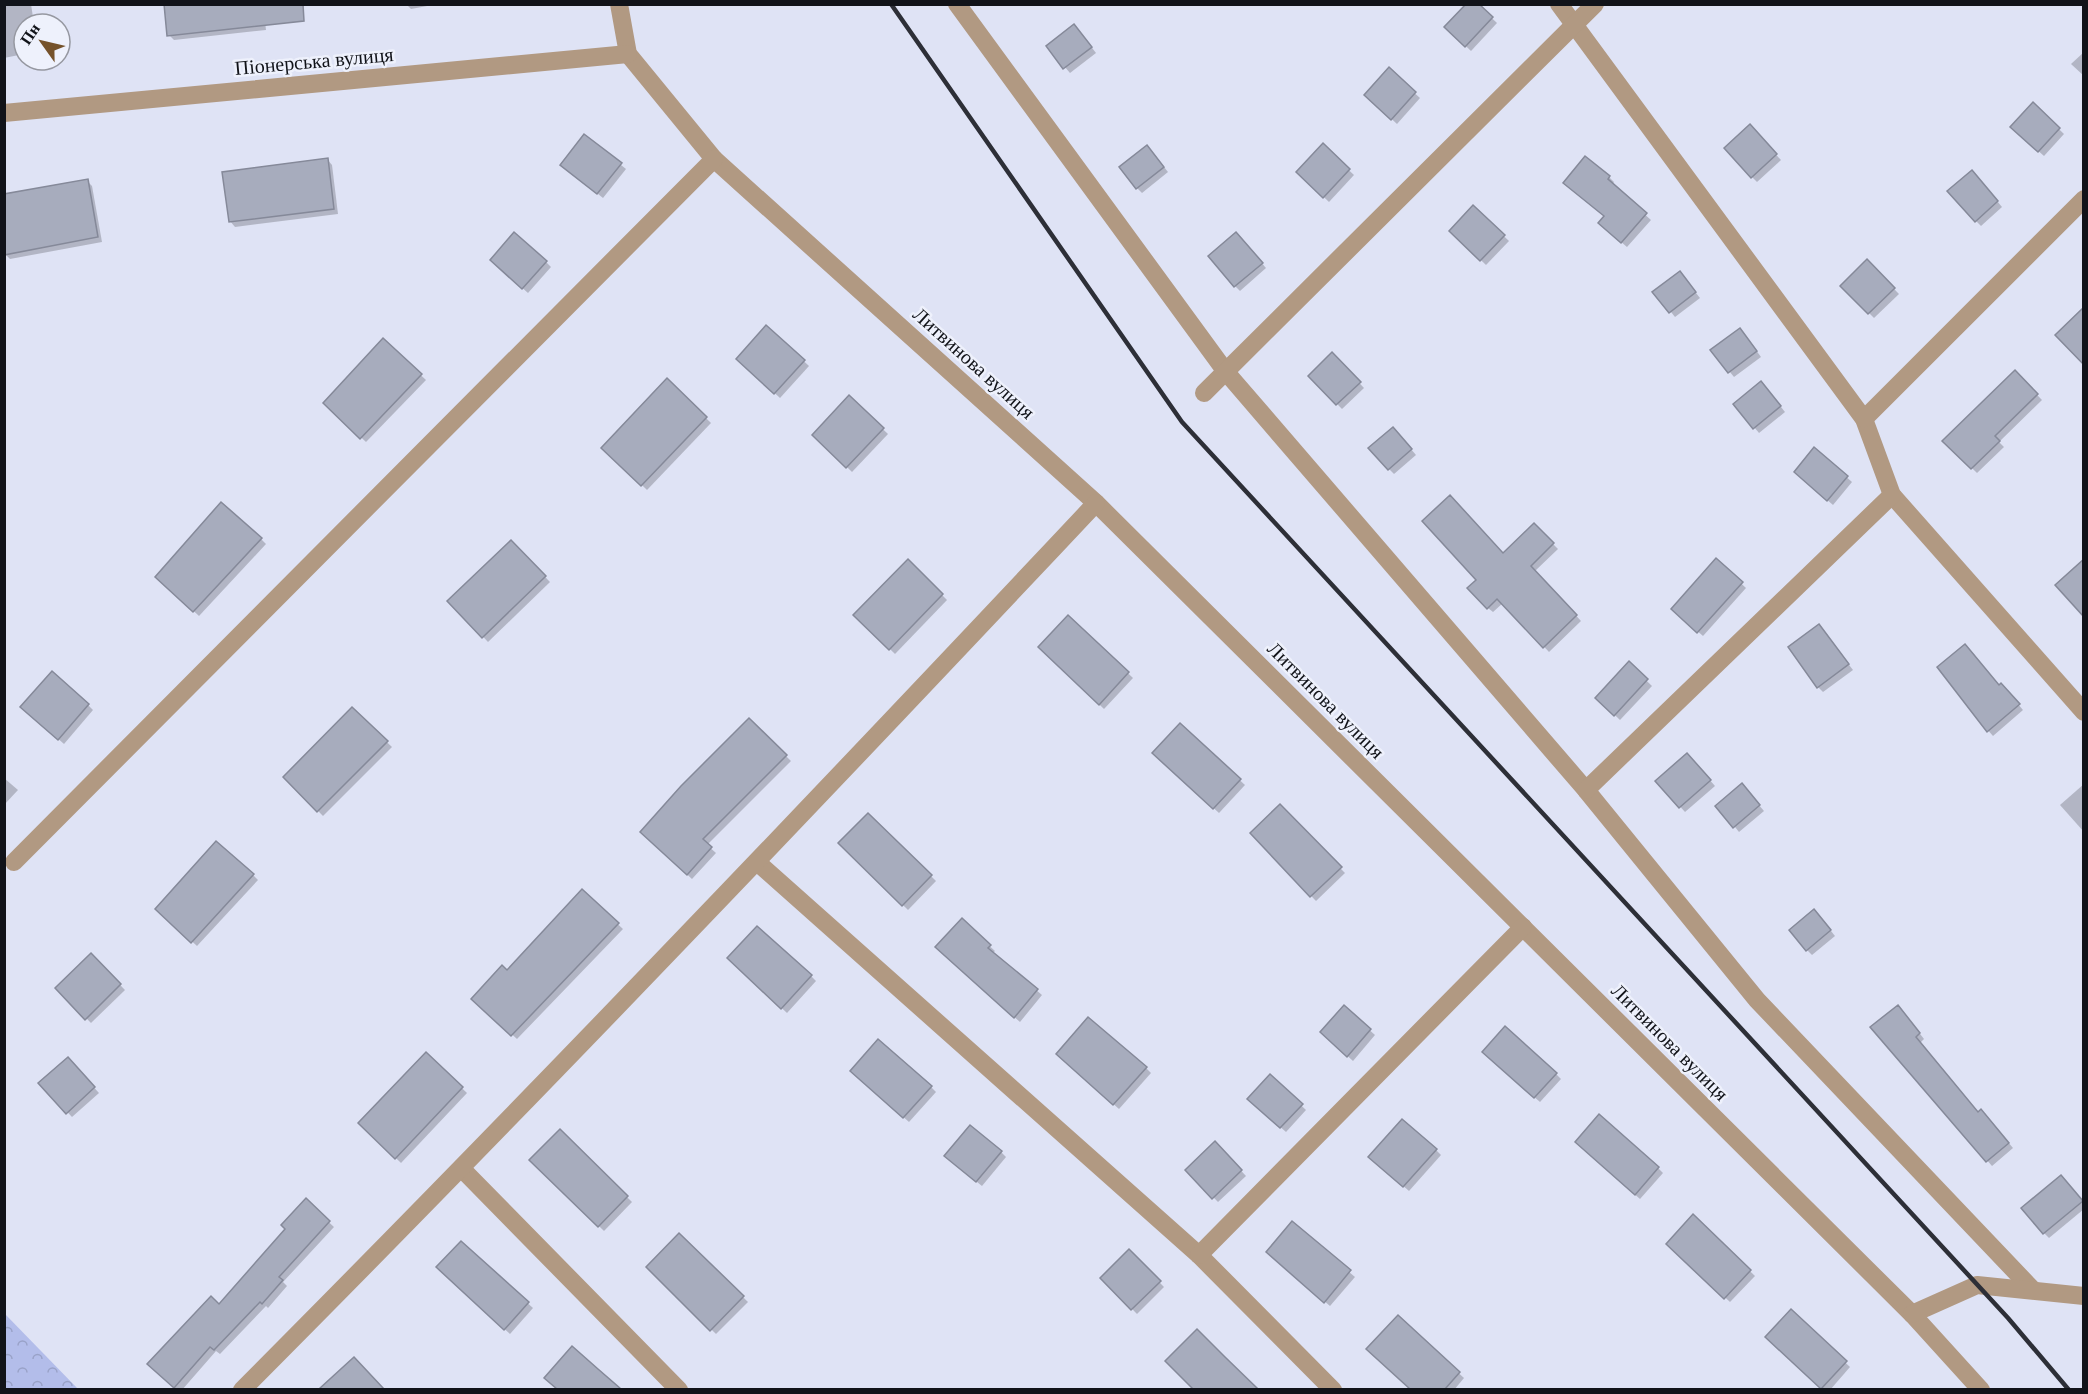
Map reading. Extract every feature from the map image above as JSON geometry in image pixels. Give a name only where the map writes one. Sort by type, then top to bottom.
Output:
[{"type":"street","points":[[619,4],[628,54]]},
{"type":"street","points":[[957,4],[1226,372],[1586,790],[1757,1000],[2033,1290]]},
{"type":"street","points":[[1559,4],[1864,419],[1892,495],[2084,712]]},
{"type":"street","points":[[1204,393],[1595,4]]},
{"type":"street","name":"Піонерська вулиця","points":[[4,113],[628,54]]},
{"type":"street","name":"Литвинова вулиця","points":[[628,54],[714,159],[1096,503],[1911,1314],[1981,1389]]},
{"type":"street","points":[[14,862],[714,159]]},
{"type":"street","points":[[1864,419],[2084,199]]},
{"type":"street","points":[[1586,790],[1892,495]]},
{"type":"street","points":[[242,1389],[462,1169],[758,863],[1096,503]]},
{"type":"street","points":[[758,863],[1199,1255],[1333,1389]]},
{"type":"street","points":[[1199,1255],[1522,927]]},
{"type":"street","points":[[462,1169],[679,1389]]},
{"type":"street","points":[[1911,1314],[1977,1285],[2084,1296]]},
{"type":"green space","points":[[5,1314],[78,1389],[5,1389]]},
{"type":"building","points":[[164,4],[303,4],[304,21],[167,36]]},
{"type":"building","points":[[1466,4],[1479,4],[1493,17],[1465,47],[1444,27]]},
{"type":"building","points":[[1074,24],[1092,47],[1063,69],[1046,46]]},
{"type":"building","points":[[1389,67],[1416,92],[1391,120],[1364,95]]},
{"type":"building","points":[[2033,102],[2060,128],[2038,152],[2010,127]]},
{"type":"building","points":[[1750,124],[1777,154],[1751,178],[1724,148]]},
{"type":"building","points":[[584,134],[622,163],[597,194],[560,165]]},
{"type":"building","points":[[1323,143],[1350,169],[1323,198],[1296,172]]},
{"type":"building","points":[[1147,145],[1164,167],[1136,189],[1119,167]]},
{"type":"building","points":[[1585,156],[1610,176],[1608,179],[1647,213],[1621,243],[1598,223],[1604,216],[1563,183]]},
{"type":"building","points":[[328,158],[334,209],[229,222],[222,172]]},
{"type":"building","points":[[1972,170],[1998,201],[1975,222],[1947,191]]},
{"type":"building","points":[[88,179],[98,237],[4,255],[4,194]]},
{"type":"building","points":[[1473,205],[1505,235],[1480,261],[1449,231]]},
{"type":"building","points":[[514,232],[547,261],[522,289],[490,260]]},
{"type":"building","points":[[1236,232],[1263,263],[1234,287],[1208,256]]},
{"type":"building","points":[[1867,259],[1895,288],[1868,314],[1840,286]]},
{"type":"building","points":[[1680,271],[1696,292],[1669,313],[1652,292]]},
{"type":"building","points":[[2084,307],[2084,365],[2055,335]]},
{"type":"building","points":[[766,325],[805,360],[774,394],[736,359]]},
{"type":"building","points":[[1740,328],[1757,351],[1728,373],[1710,350]]},
{"type":"building","points":[[383,338],[422,374],[360,439],[323,403]]},
{"type":"building","points":[[1332,352],[1361,382],[1336,405],[1308,376]]},
{"type":"building","points":[[2015,370],[2038,394],[1995,436],[2000,441],[1971,469],[1942,441]]},
{"type":"building","points":[[667,378],[707,417],[641,486],[601,448]]},
{"type":"building","points":[[1761,381],[1781,406],[1753,429],[1733,404]]},
{"type":"building","points":[[849,395],[884,428],[846,468],[812,435]]},
{"type":"building","points":[[1393,427],[1412,449],[1388,470],[1368,448]]},
{"type":"building","points":[[1814,447],[1848,476],[1827,501],[1794,472]]},
{"type":"building","points":[[1450,495],[1503,553],[1534,523],[1554,543],[1531,566],[1577,615],[1543,648],[1497,599],[1487,609],[1467,588],[1476,580],[1422,521]]},
{"type":"building","points":[[221,502],[262,538],[193,612],[155,577]]},
{"type":"building","points":[[511,540],[546,576],[482,638],[447,601]]},
{"type":"building","points":[[1716,558],[1743,582],[1697,633],[1671,609]]},
{"type":"building","points":[[908,559],[943,594],[889,650],[853,615]]},
{"type":"building","points":[[2084,559],[2084,617],[2055,585]]},
{"type":"building","points":[[1068,615],[1129,672],[1099,705],[1038,647]]},
{"type":"building","points":[[1819,624],[1849,664],[1817,688],[1788,647]]},
{"type":"building","points":[[1965,644],[1999,685],[2001,683],[2020,704],[1987,732],[1937,667]]},
{"type":"building","points":[[1629,661],[1648,679],[1614,716],[1595,698]]},
{"type":"building","points":[[52,671],[89,704],[58,740],[20,707]]},
{"type":"building","points":[[352,707],[388,741],[317,812],[283,777]]},
{"type":"building","points":[[749,718],[787,755],[703,839],[712,847],[687,875],[640,832],[681,786]]},
{"type":"building","points":[[1180,723],[1241,779],[1213,809],[1152,753]]},
{"type":"building","points":[[1687,753],[1711,780],[1679,808],[1655,781]]},
{"type":"building","points":[[1742,783],[1760,805],[1733,828],[1715,806]]},
{"type":"building","points":[[1280,804],[1342,867],[1310,897],[1250,833]]},
{"type":"building","points":[[868,813],[932,875],[902,906],[838,843]]},
{"type":"building","points":[[216,841],[254,874],[191,943],[155,909]]},
{"type":"building","points":[[582,889],[619,923],[511,1036],[471,999],[502,965],[507,970]]},
{"type":"building","points":[[1814,909],[1831,930],[1806,951],[1789,930]]},
{"type":"building","points":[[962,918],[991,945],[988,948],[1038,989],[1014,1018],[935,947]]},
{"type":"building","points":[[757,926],[812,975],[781,1009],[727,958]]},
{"type":"building","points":[[91,953],[121,984],[85,1020],[55,988]]},
{"type":"building","points":[[1344,1005],[1371,1029],[1347,1057],[1320,1032]]},
{"type":"building","points":[[1898,1005],[1920,1033],[1916,1037],[1978,1112],[1981,1109],[2009,1143],[1986,1162],[1870,1027]]},
{"type":"building","points":[[1088,1017],[1147,1067],[1113,1105],[1056,1054]]},
{"type":"building","points":[[1505,1026],[1557,1073],[1534,1098],[1482,1052]]},
{"type":"building","points":[[878,1039],[932,1086],[903,1118],[850,1071]]},
{"type":"building","points":[[426,1052],[463,1087],[395,1159],[358,1123]]},
{"type":"building","points":[[68,1057],[95,1087],[66,1114],[38,1083]]},
{"type":"building","points":[[1270,1074],[1303,1104],[1280,1128],[1247,1099]]},
{"type":"building","points":[[1599,1114],[1659,1167],[1635,1195],[1575,1142]]},
{"type":"building","points":[[1402,1119],[1437,1149],[1403,1187],[1368,1157]]},
{"type":"building","points":[[970,1125],[1002,1151],[976,1182],[944,1156]]},
{"type":"building","points":[[560,1129],[628,1196],[598,1227],[529,1160]]},
{"type":"building","points":[[1215,1141],[1242,1170],[1212,1199],[1185,1170]]},
{"type":"building","points":[[2061,1175],[2083,1201],[2043,1234],[2021,1208]]},
{"type":"building","points":[[306,1198],[330,1221],[279,1277],[283,1280],[262,1304],[260,1302],[214,1350],[210,1347],[174,1388],[147,1364],[211,1296],[219,1304],[285,1229],[281,1225]]},
{"type":"building","points":[[1693,1214],[1751,1270],[1724,1299],[1666,1244]]},
{"type":"building","points":[[1292,1221],[1351,1270],[1324,1303],[1266,1252]]},
{"type":"building","points":[[679,1233],[744,1296],[710,1331],[646,1267]]},
{"type":"building","points":[[461,1241],[529,1302],[504,1330],[436,1267]]},
{"type":"building","points":[[1129,1249],[1161,1281],[1131,1310],[1100,1278]]},
{"type":"building","points":[[1791,1309],[1847,1361],[1821,1389],[1765,1337]]},
{"type":"building","points":[[1398,1315],[1460,1372],[1445,1389],[1410,1389],[1366,1349]]},
{"type":"building","points":[[1197,1329],[1258,1389],[1193,1389],[1165,1361]]},
{"type":"building","points":[[572,1346],[621,1389],[557,1389],[544,1378]]},
{"type":"building","points":[[354,1357],[384,1389],[319,1389]]},
{"type":"railway","points":[[891,4],[1182,422],[2008,1318],[2069,1390]]}]
